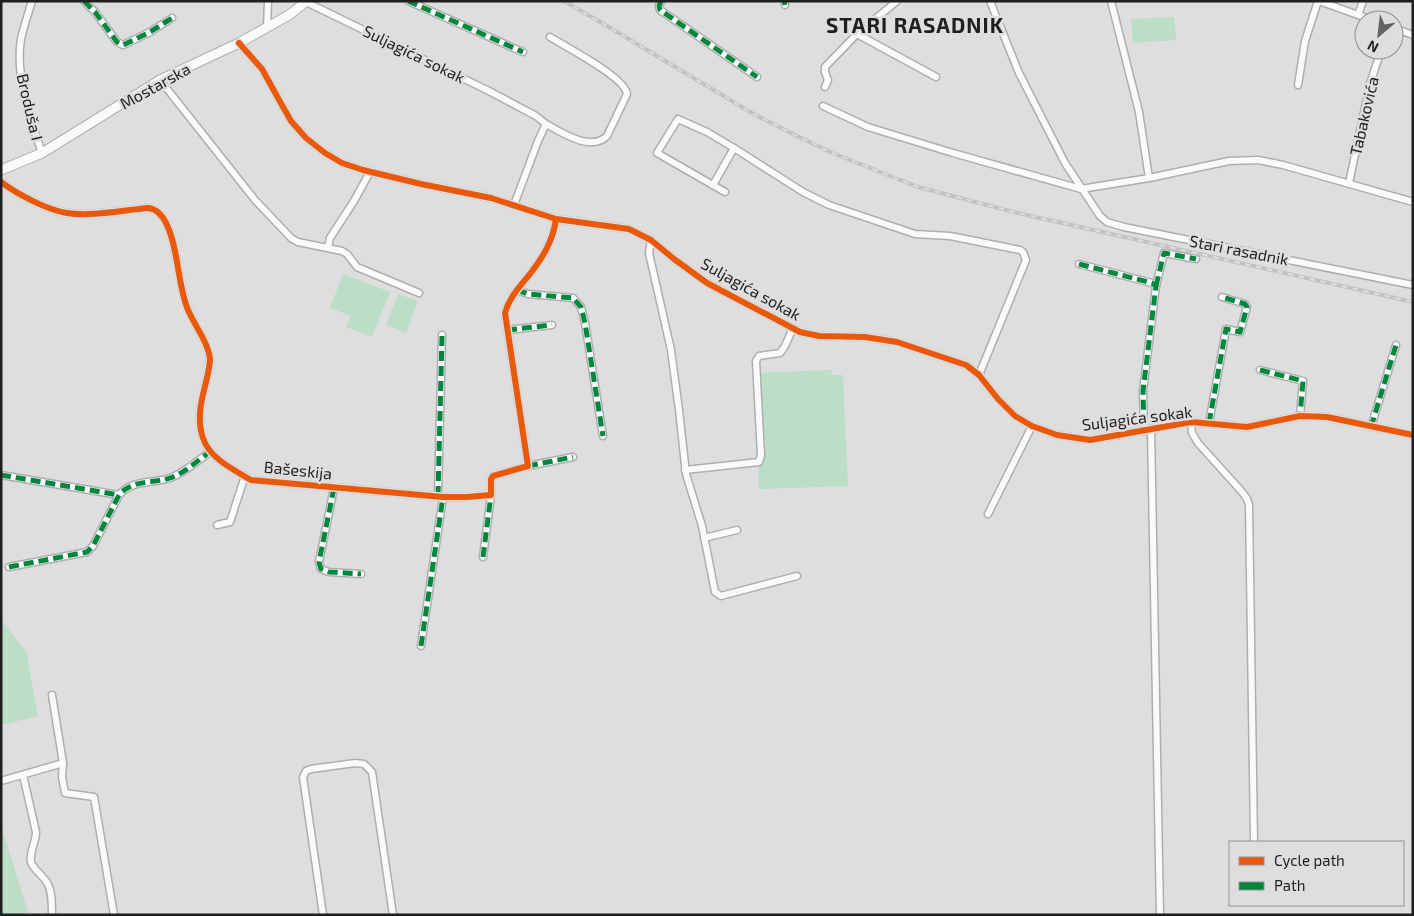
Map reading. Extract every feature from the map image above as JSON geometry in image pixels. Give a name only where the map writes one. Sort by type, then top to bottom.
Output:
[{"type":"main road","name":"Mostarska","points":[[1,170],[42,154],[160,80],[239,43],[267,28],[307,2]]},
{"type":"street","name":"Broduša I","points":[[32,1],[21,40],[20,53],[26,102],[42,154]]},
{"type":"street","points":[[84,1],[95,12],[117,42],[123,45],[150,32],[172,18]]},
{"type":"street","points":[[267,28],[268,1]]},
{"type":"street","points":[[408,1],[523,52]]},
{"type":"street","points":[[661,1],[660,10],[757,77]]},
{"type":"street","points":[[825,87],[828,80],[824,72],[825,67],[858,34],[897,1]]},
{"type":"street","name":"Stari rasadnik","points":[[990,1],[1020,73],[1065,163],[1100,216],[1107,222],[1413,285]]},
{"type":"street","points":[[1111,1],[1139,112],[1149,178]]},
{"type":"street","points":[[1298,85],[1305,41],[1319,1],[1354,14]]},
{"type":"street","name":"Suljagića sokak","points":[[307,2],[486,90],[536,116],[555,129],[587,142],[603,140],[607,136],[627,94],[624,85],[606,71],[550,37]]},
{"type":"street","points":[[858,34],[936,77]]},
{"type":"street","name":"Suljagića sokak","points":[[239,43],[262,69],[287,114],[306,138],[325,154],[342,163],[370,172],[514,205],[556,219],[628,229],[651,240],[707,283],[793,328],[819,336],[866,337],[897,342],[966,365],[979,375],[1010,412],[1032,426],[1058,435],[1090,440],[1191,422],[1247,427],[1300,416],[1327,418],[1413,435]]},
{"type":"street","name":"Tabakovića","points":[[1349,183],[1370,84],[1377,60]]},
{"type":"street","points":[[160,80],[255,200],[291,238],[298,242],[328,247],[347,254],[357,267],[419,293]]},
{"type":"street","points":[[823,106],[878,130],[1081,189],[1149,178],[1229,161],[1258,160],[1283,164],[1413,202]]},
{"type":"street","points":[[725,192],[656,153],[678,119],[707,132],[803,192],[829,205],[915,234],[950,236],[1023,252],[1026,260],[979,375]]},
{"type":"street","points":[[514,205],[546,124]]},
{"type":"street","points":[[713,185],[734,148]]},
{"type":"street","points":[[328,247],[330,238],[370,172]]},
{"type":"street","points":[[1,182],[51,209],[67,213],[82,214],[155,209],[160,214],[170,233],[188,309],[210,357],[199,415],[203,439],[210,452],[178,474],[163,480],[129,486],[119,495],[93,546],[87,552],[9,566]]},
{"type":"street","points":[[528,466],[506,313],[517,290],[544,255],[550,243],[556,219]]},
{"type":"street","points":[[651,240],[649,253],[671,350],[685,470],[704,538],[715,592],[721,596],[797,576]]},
{"type":"street","name":"Suljagića sokak","points":[[1147,430],[1144,390],[1156,286],[1164,253],[1196,259]]},
{"type":"street","points":[[1079,264],[1152,283],[1156,286]]},
{"type":"street","points":[[517,290],[528,294],[573,298],[581,307],[586,323],[603,436]]},
{"type":"street","name":"Suljagića sokak","points":[[1209,423],[1226,329],[1240,332],[1247,307],[1245,304],[1222,297]]},
{"type":"street","points":[[507,330],[552,325]]},
{"type":"street","points":[[685,470],[760,462],[762,455],[756,361],[759,356],[780,353],[793,328]]},
{"type":"street","points":[[421,646],[441,497],[442,335]]},
{"type":"street","points":[[1371,427],[1396,345]]},
{"type":"street","points":[[1260,370],[1303,381],[1300,416]]},
{"type":"street","points":[[1191,422],[1192,432],[1198,444],[1243,493],[1248,499],[1249,505],[1254,841]]},
{"type":"street","points":[[988,514],[1032,426]]},
{"type":"street","points":[[1147,430],[1160,915]]},
{"type":"street","name":"Bašeskija","points":[[210,452],[251,480],[441,497],[467,498],[491,495]]},
{"type":"street","points":[[483,557],[491,495],[491,479],[493,476],[528,466],[573,457]]},
{"type":"street","points":[[1,475],[119,495]]},
{"type":"street","points":[[217,525],[230,522],[245,476]]},
{"type":"street","points":[[334,488],[319,562],[321,569],[329,572],[361,574]]},
{"type":"street","points":[[704,538],[737,530]]},
{"type":"street","points":[[52,695],[63,764],[62,777],[65,792],[94,797],[114,915]]},
{"type":"street","points":[[323,915],[302,777],[306,771],[311,769],[360,763],[364,764],[372,772],[393,915]]},
{"type":"street","points":[[1,781],[63,764]]},
{"type":"street","points":[[23,775],[36,832],[36,841],[31,858],[35,870],[47,882],[51,898],[52,915]]},
{"type":"green space","points":[[1174,17],[1176,40],[1133,43],[1131,19]]},
{"type":"green space","points":[[343,274],[390,292],[372,337],[346,327],[351,316],[330,308]]},
{"type":"green space","points":[[398,294],[418,301],[406,333],[386,325]]},
{"type":"green space","points":[[832,370],[832,375],[843,375],[848,486],[759,489],[755,373]]},
{"type":"green space","points":[[1,620],[26,651],[38,716],[1,725]]},
{"type":"green space","points":[[1,825],[28,912],[21,915],[1,915]]},
{"type":"railway","points":[[564,1],[752,113],[830,152],[918,187],[1018,213],[1413,302]]},
{"type":"marked path","points":[[84,1],[95,12],[117,42],[123,45],[150,32],[172,18]]},
{"type":"marked path","points":[[408,1],[523,52]]},
{"type":"marked path","points":[[661,1],[660,10],[757,77]]},
{"type":"marked path","points":[[784,1],[785,5]]},
{"type":"marked path","points":[[1156,286],[1164,253],[1196,259]]},
{"type":"marked path","points":[[1079,264],[1152,283],[1156,286],[1143,391],[1144,431]]},
{"type":"marked path","points":[[517,290],[528,294],[573,298],[581,307],[603,436]]},
{"type":"marked path","points":[[1209,423],[1226,329],[1240,332],[1247,307],[1245,304],[1222,297]]},
{"type":"marked path","points":[[507,330],[552,325]]},
{"type":"marked path","points":[[438,496],[442,335]]},
{"type":"marked path","points":[[1371,427],[1396,345]]},
{"type":"marked path","points":[[1260,370],[1303,381],[1300,416]]},
{"type":"marked path","points":[[9,567],[87,552],[93,546],[119,495],[124,490],[137,484],[176,476],[210,452]]},
{"type":"marked path","points":[[528,466],[573,457]]},
{"type":"marked path","points":[[1,475],[119,495]]},
{"type":"marked path","points":[[334,488],[319,562],[321,569],[329,572],[361,574]]},
{"type":"marked path","points":[[483,557],[491,495]]},
{"type":"marked path","points":[[421,646],[443,497]]},
{"type":"cycle path","points":[[239,43],[262,69],[291,121],[306,138],[342,163],[421,184],[491,198],[556,219],[629,229],[651,240],[707,283],[800,332],[819,336],[865,337],[897,342],[966,365],[979,375],[998,399],[1015,416],[1032,426],[1057,435],[1090,440],[1191,422],[1247,427],[1300,416],[1327,417],[1413,435]]},
{"type":"cycle path","points":[[1,182],[32,201],[67,213],[96,214],[148,208],[157,211],[162,216],[174,245],[184,300],[209,353],[209,369],[200,408],[203,438],[211,452],[230,468],[251,480],[443,497],[491,495],[491,479],[493,476],[528,466],[505,313],[512,297],[535,268],[547,248],[556,219]]},
{"type":"district","name":"STARI RASADNIK","points":[[915,26]]}]
